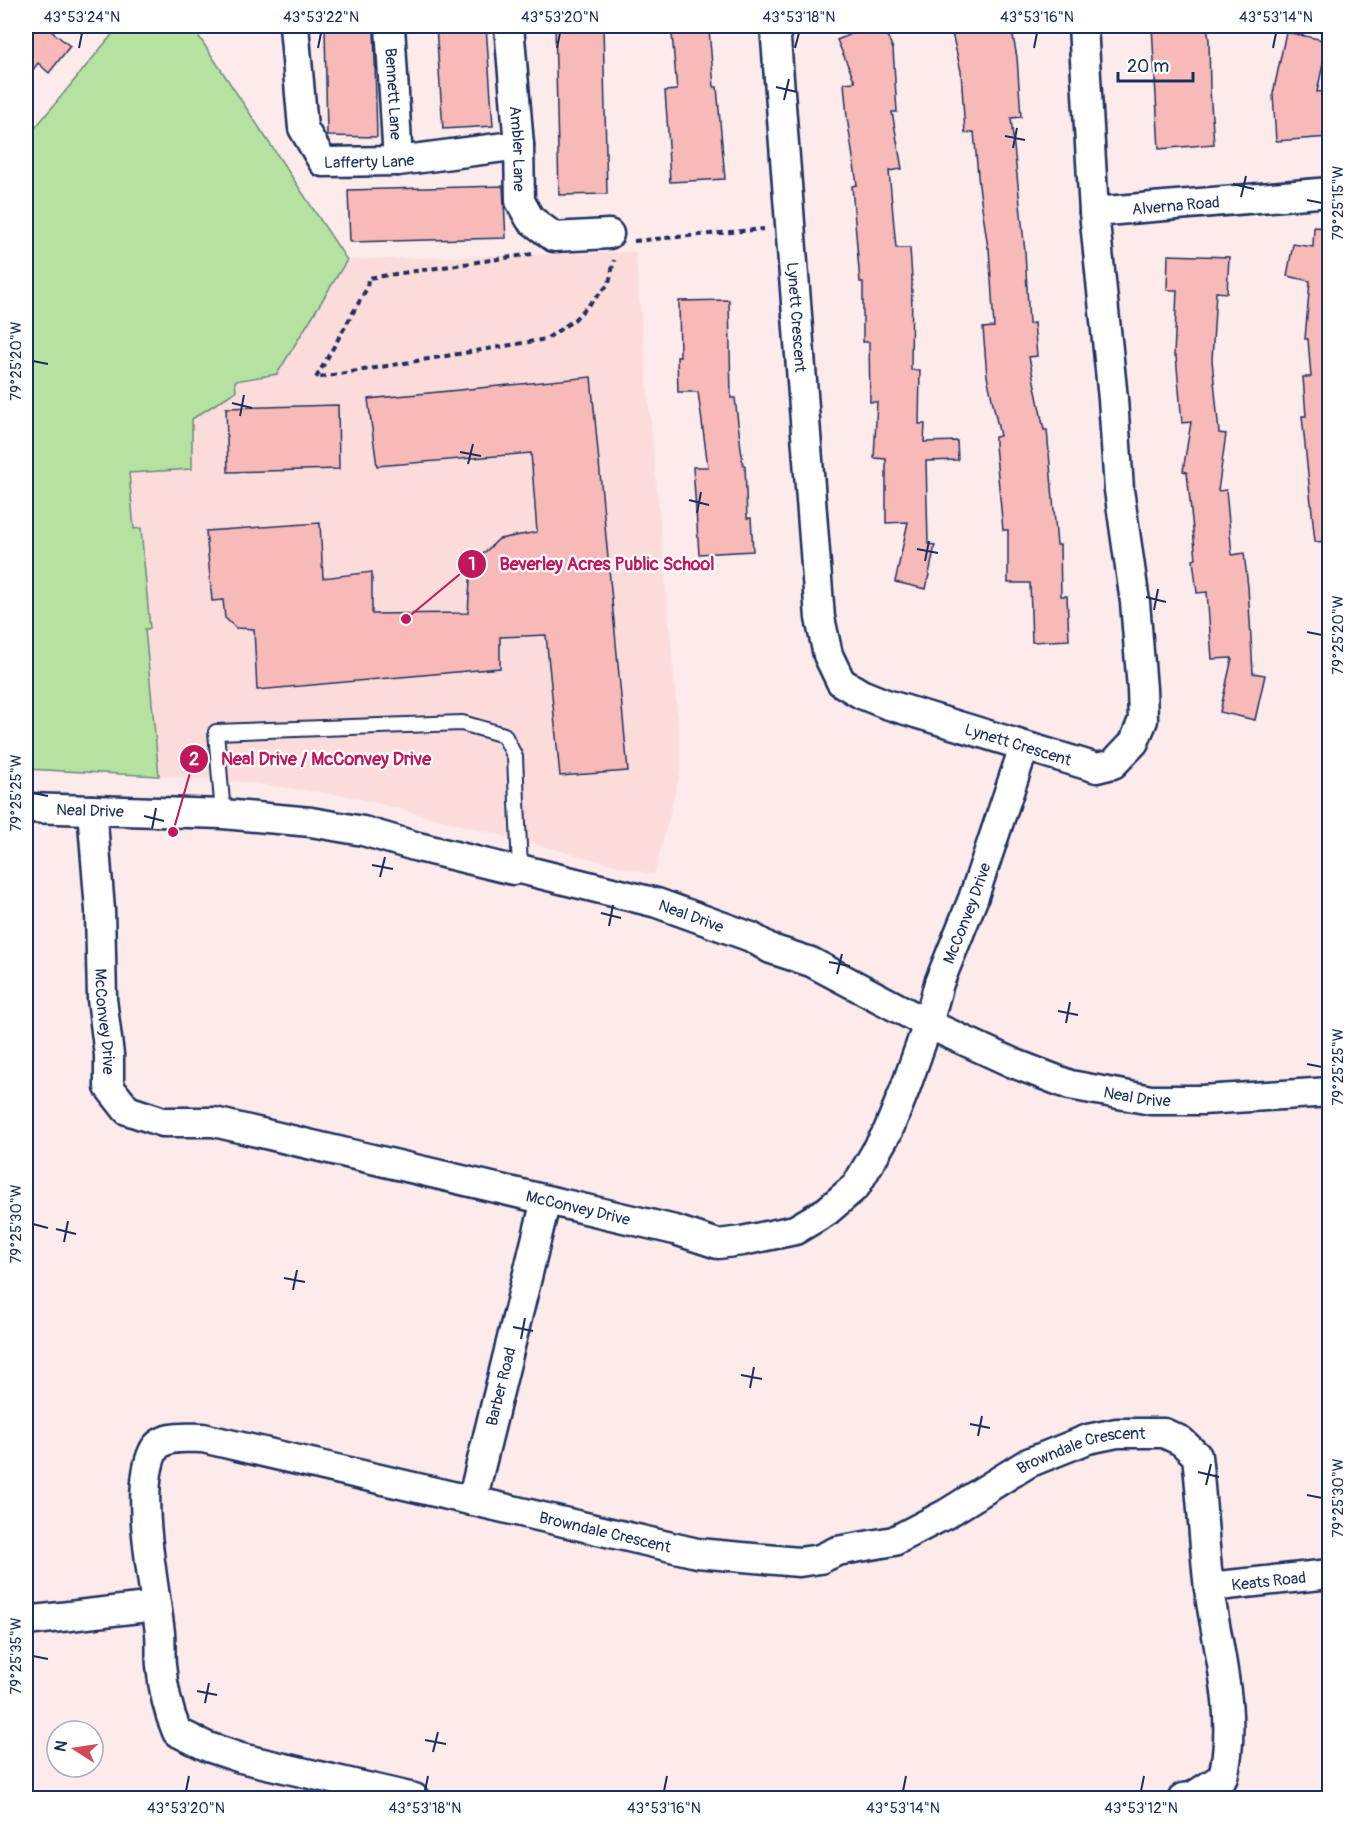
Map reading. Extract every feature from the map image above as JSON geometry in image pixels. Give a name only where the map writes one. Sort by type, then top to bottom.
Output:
[{"type":"street","name":"Lafferty Lane","points":[[294,26],[303,128],[323,162],[398,161],[519,145]]},
{"type":"street","name":"Bennett Lane","points":[[390,26],[398,161]]},
{"type":"street","name":"Ambler Lane","points":[[508,26],[519,145],[520,201],[530,219],[554,237],[618,243]]},
{"type":"street","name":"Lynett Crescent","points":[[775,26],[820,618],[828,655],[841,681],[861,694],[886,704],[1097,768],[1113,764],[1134,742],[1143,720],[1135,602],[1119,490],[1113,399],[1094,212],[1083,26]]},
{"type":"street","name":"Alverna Road","points":[[1094,212],[1329,192]]},
{"type":"street","name":"McConvey Drive","points":[[92,810],[100,909],[102,999],[109,1055],[109,1086],[127,1110],[163,1122],[214,1122],[675,1230],[718,1244],[795,1230],[826,1211],[856,1186],[888,1131],[909,1080],[939,983],[973,899],[1024,747]]},
{"type":"street","name":"Neal Drive","points":[[26,808],[223,814],[311,822],[363,831],[418,847],[513,870],[520,869],[657,903],[751,936],[771,949],[811,962],[928,1024],[1013,1063],[1070,1084],[1151,1100],[1202,1100],[1329,1092]]},
{"type":"street","name":"Barber Road","points":[[472,1501],[546,1200]]},
{"type":"street","name":"Browndale Crescent","points":[[414,1798],[241,1758],[208,1747],[177,1732],[169,1714],[161,1666],[160,1635],[145,1503],[147,1476],[153,1450],[163,1441],[179,1437],[202,1438],[697,1553],[799,1562],[820,1559],[837,1551],[894,1541],[946,1514],[1028,1463],[1088,1438],[1117,1433],[1164,1433],[1181,1441],[1197,1456],[1209,1587],[1225,1688],[1228,1724],[1228,1755],[1223,1777],[1192,1797],[1183,1798]]},
{"type":"street","name":"Keats Road","points":[[1209,1587],[1329,1575]]},
{"type":"street","points":[[26,1621],[156,1606]]},
{"type":"lane","points":[[223,814],[216,732],[462,723],[504,735],[515,757],[520,869]]},
{"type":"path","points":[[535,254],[368,278],[367,288],[316,378],[546,339],[574,320],[609,284],[618,243],[791,227]]},
{"type":"shaded area","points":[[635,252],[682,765],[654,875],[349,796],[244,782],[159,776],[129,473],[191,469],[192,419],[236,391],[235,381],[277,374],[347,260]]},
{"type":"green space","points":[[119,26],[192,26],[347,260],[277,374],[235,381],[236,391],[192,419],[192,469],[129,473],[134,529],[141,528],[150,629],[145,629],[159,776],[26,769],[26,139]]},
{"type":"building","points":[[26,26],[45,26],[70,46],[49,73],[38,63],[26,79]]},
{"type":"building","points":[[325,26],[374,26],[377,137],[327,136]]},
{"type":"building","points":[[436,26],[486,26],[493,126],[443,129]]},
{"type":"building","points":[[555,26],[603,26],[607,194],[559,195]]},
{"type":"building","points":[[871,26],[883,26],[893,49],[897,112],[892,112],[902,169],[889,171],[896,248],[910,248],[911,370],[920,370],[919,424],[925,424],[924,442],[957,441],[958,460],[926,461],[928,544],[935,545],[926,589],[895,582],[908,522],[886,523],[886,459],[874,458],[877,402],[870,402],[869,342],[863,342],[863,282],[860,282],[852,186],[857,185],[844,83],[855,82],[837,40]]},
{"type":"building","points":[[987,26],[1011,26],[1017,57],[1021,117],[1011,118],[1025,252],[1029,324],[1034,323],[1037,356],[1029,357],[1044,430],[1047,430],[1057,545],[1060,545],[1061,596],[1067,596],[1069,640],[1032,642],[1030,583],[1008,583],[1008,530],[1003,530],[995,445],[995,437],[1000,436],[987,376],[983,328],[994,327],[989,248],[979,186],[974,132],[965,133],[961,71],[952,33]]},
{"type":"building","points":[[1152,26],[1207,26],[1214,144],[1159,149]]},
{"type":"building","points":[[709,30],[714,87],[717,87],[725,179],[670,182],[665,91],[677,90],[672,34]]},
{"type":"building","points":[[1286,32],[1328,41],[1317,92],[1328,91],[1329,137],[1276,141],[1273,94]]},
{"type":"building","points":[[503,186],[506,238],[350,242],[348,190]]},
{"type":"building","points":[[1314,227],[1329,228],[1329,541],[1315,542],[1302,416],[1306,416],[1303,377],[1311,377],[1308,339],[1305,339],[1310,281],[1287,276],[1293,244],[1313,247]]},
{"type":"building","points":[[1168,255],[1229,257],[1227,293],[1216,292],[1212,360],[1219,433],[1226,434],[1218,491],[1226,490],[1232,555],[1244,553],[1253,673],[1265,675],[1255,720],[1220,712],[1232,658],[1212,659],[1207,592],[1197,593],[1193,560],[1196,559],[1187,472],[1183,471],[1191,422],[1182,423],[1176,356],[1174,356],[1177,290],[1167,290]]},
{"type":"building","points":[[729,300],[731,398],[735,398],[743,465],[745,465],[747,518],[751,518],[753,551],[699,554],[693,467],[708,467],[698,392],[678,392],[679,301]]},
{"type":"building","points":[[591,377],[628,771],[560,776],[546,635],[500,637],[500,668],[257,690],[254,629],[236,628],[225,618],[223,600],[212,601],[206,531],[320,523],[323,578],[372,572],[372,614],[468,613],[471,565],[499,539],[537,532],[531,453],[377,466],[368,399]]},
{"type":"building","points":[[338,405],[339,469],[228,472],[226,408]]},
{"type":"place","name":"Beverley Acres Public School","points":[[406,619]]},
{"type":"place","name":"Neal Drive / McConvey Drive","points":[[173,832]]}]
